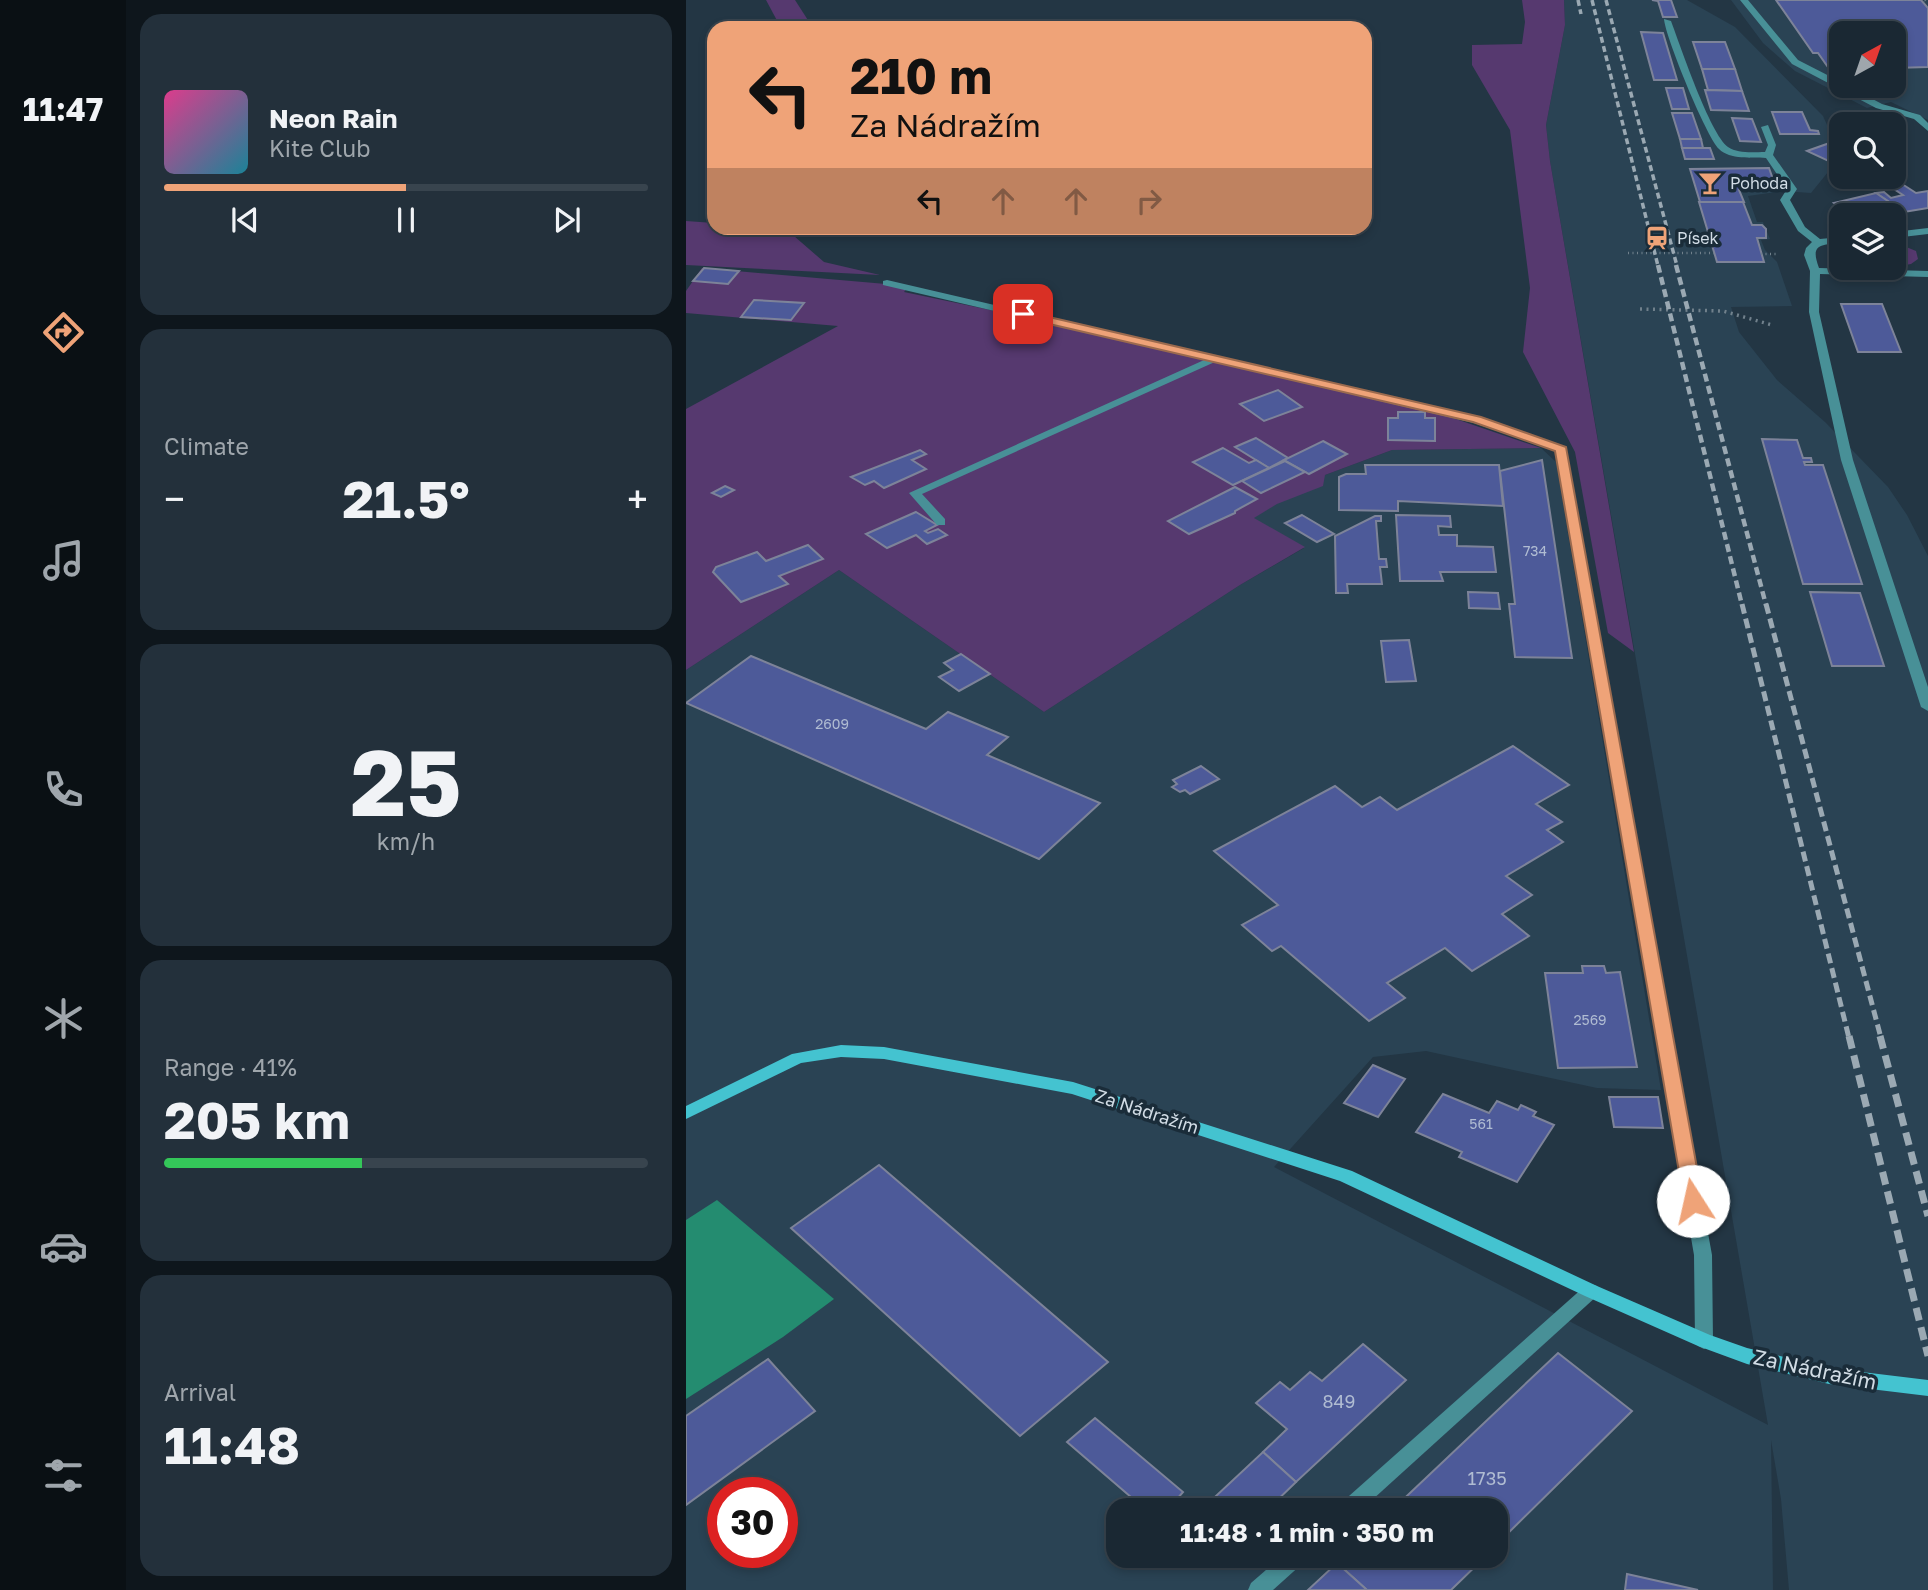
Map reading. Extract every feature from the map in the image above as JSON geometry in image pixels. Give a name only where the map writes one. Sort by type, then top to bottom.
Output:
[{"type":"main road","name":"Za Nádražím","points":[[686,1113],[798,1058],[841,1051],[884,1053],[1073,1088],[1346,1176],[1591,1292],[1704,1341],[1747,1356],[1829,1376],[1928,1388]]},
{"type":"street","points":[[1744,0],[1795,61],[1829,79]]},
{"type":"street","points":[[1667,21],[1704,117],[1723,148],[1738,154],[1769,155]]},
{"type":"street","points":[[1864,98],[1879,106],[1917,117],[1928,128]]},
{"type":"street","points":[[1765,127],[1772,145],[1769,155]]},
{"type":"street","points":[[1769,155],[1792,190],[1786,200],[1801,229],[1818,242]]},
{"type":"street","points":[[1906,234],[1928,232]]},
{"type":"street","points":[[1829,241],[1818,242],[1811,248],[1809,255],[1815,271],[1814,312],[1847,460],[1928,707]]},
{"type":"street","points":[[1815,271],[1928,274]]},
{"type":"street","points":[[887,283],[1477,419],[1561,449],[1703,1255],[1704,1341]]},
{"type":"street","points":[[941,522],[915,493],[1213,359]]},
{"type":"street","points":[[1360,1498],[1591,1292]]},
{"type":"street","points":[[1258,1590],[1283,1568]]},
{"type":"path","points":[[1628,253],[1714,253]]},
{"type":"path","points":[[1761,254],[1776,254]]},
{"type":"path","points":[[1640,309],[1723,311],[1772,325]]},
{"type":"shaded area","points":[[766,0],[795,0],[808,21],[777,21]]},
{"type":"shaded area","points":[[1522,0],[1564,0],[1565,25],[1546,125],[1634,652],[1608,633],[1575,452],[1523,352],[1530,288],[1510,130],[1472,65],[1472,45],[1522,44],[1525,22]]},
{"type":"shaded area","points":[[1564,0],[1687,0],[1735,27],[1823,116],[1829,129],[1829,171],[1811,193],[1783,191],[1748,196],[1757,222],[1763,222],[1770,239],[1761,240],[1765,250],[1777,262],[1792,306],[1731,307],[1739,332],[1777,380],[1825,422],[1888,487],[1907,515],[1928,556],[1928,1590],[1789,1590],[1781,1499],[1771,1440],[1773,1590],[686,1590],[686,670],[839,570],[1044,712],[1240,585],[1304,548],[1253,518],[1325,475],[1392,450],[1541,448],[1556,462],[1661,1090],[1597,1088],[1426,1051],[1373,1057],[1274,1167],[1768,1425],[1550,161],[1546,125],[1565,25]]},
{"type":"shaded area","points":[[1731,0],[1928,0],[1928,120],[1891,102],[1867,108],[1848,98],[1906,98],[1906,21],[1829,21],[1829,88],[1795,71],[1763,43]]},
{"type":"shaded area","points":[[686,221],[707,222],[707,235],[796,235],[794,236],[824,262],[880,275],[686,265]]},
{"type":"shaded area","points":[[1906,247],[1916,251],[1918,259],[1906,265]]},
{"type":"shaded area","points":[[702,268],[909,286],[904,292],[1097,332],[1409,403],[1541,448],[1392,450],[1325,475],[1323,486],[1277,504],[1254,518],[1305,547],[1240,585],[1044,712],[839,570],[686,670],[686,409],[838,326],[686,313],[686,291]]},
{"type":"shaded area","points":[[717,1200],[834,1299],[783,1337],[686,1399],[686,1220]]},
{"type":"building","points":[[1652,0],[1671,0],[1677,17],[1663,17],[1658,1]]},
{"type":"building","points":[[1776,0],[1921,0],[1928,8],[1928,67],[1906,68],[1906,21],[1829,21],[1829,69],[1818,53],[1813,53]]},
{"type":"building","points":[[1641,32],[1663,33],[1677,80],[1654,80]]},
{"type":"building","points":[[1693,42],[1725,42],[1735,69],[1702,69]]},
{"type":"building","points":[[1702,69],[1735,69],[1742,91],[1708,90]]},
{"type":"building","points":[[1666,88],[1683,88],[1689,109],[1672,109]]},
{"type":"building","points":[[1705,90],[1742,91],[1749,111],[1711,110]]},
{"type":"building","points":[[1772,112],[1802,112],[1810,130],[1818,131],[1819,134],[1780,134]]},
{"type":"building","points":[[1672,113],[1692,113],[1701,139],[1680,139]]},
{"type":"building","points":[[1732,118],[1752,119],[1761,142],[1740,141]]},
{"type":"building","points":[[1680,139],[1701,139],[1703,148],[1682,148]]},
{"type":"building","points":[[1829,143],[1829,161],[1807,151]]},
{"type":"building","points":[[1682,148],[1710,148],[1714,159],[1685,159]]},
{"type":"building","points":[[1769,168],[1775,185],[1780,186],[1773,190],[1742,188],[1739,190],[1744,202],[1700,202],[1690,169]]},
{"type":"building","points":[[1906,187],[1916,193],[1928,191],[1928,208],[1906,212],[1906,203],[1891,203],[1876,193],[1884,192],[1891,198],[1903,195],[1894,189],[1906,189]]},
{"type":"building","points":[[1876,193],[1891,203],[1834,203]]},
{"type":"building","points":[[1699,202],[1743,202],[1752,225],[1762,225],[1766,229],[1766,238],[1757,238],[1764,262],[1717,262]]},
{"type":"building","points":[[704,268],[739,271],[728,284],[693,281]]},
{"type":"building","points":[[754,300],[804,303],[791,320],[741,317]]},
{"type":"building","points":[[1841,304],[1882,304],[1901,352],[1858,352]]},
{"type":"building","points":[[1278,390],[1302,407],[1264,421],[1240,404]]},
{"type":"building","points":[[1398,412],[1425,412],[1425,418],[1435,418],[1435,441],[1388,440],[1388,418],[1398,418]]},
{"type":"building","points":[[1256,438],[1288,458],[1269,468],[1235,447]]},
{"type":"building","points":[[1762,439],[1797,440],[1803,458],[1811,458],[1812,462],[1804,462],[1805,465],[1823,465],[1862,584],[1803,584]]},
{"type":"building","points":[[1323,441],[1347,454],[1309,474],[1284,460]]},
{"type":"building","points":[[1223,448],[1249,463],[1256,460],[1269,468],[1233,485],[1193,462]]},
{"type":"building","points":[[920,450],[926,454],[912,460],[926,469],[884,488],[874,481],[865,485],[851,477]]},
{"type":"building","points":[[1542,460],[1572,658],[1515,657],[1509,604],[1515,604],[1500,471]]},
{"type":"building","points":[[1285,461],[1305,472],[1261,493],[1242,481]]},
{"type":"building","points":[[1365,465],[1499,465],[1503,506],[1398,501],[1398,511],[1339,510],[1339,477],[1346,474],[1366,474]]},
{"type":"building","points":[[725,486],[734,490],[721,497],[712,493]]},
{"type":"building","points":[[1235,487],[1257,499],[1235,513],[1189,534],[1168,521]]},
{"type":"building","points":[[916,512],[937,525],[925,531],[928,533],[938,529],[947,535],[927,544],[916,535],[887,548],[866,534]]},
{"type":"building","points":[[1302,515],[1334,534],[1317,542],[1285,523]]},
{"type":"building","points":[[1396,515],[1450,516],[1451,527],[1438,526],[1439,535],[1457,535],[1457,546],[1493,547],[1496,572],[1440,572],[1443,581],[1400,581]]},
{"type":"building","points":[[1375,516],[1381,516],[1381,521],[1376,521],[1379,559],[1386,559],[1387,567],[1380,567],[1382,584],[1347,584],[1348,593],[1336,593],[1335,536]]},
{"type":"building","points":[[808,545],[823,559],[779,576],[788,584],[741,602],[713,572],[716,567],[757,552],[766,561]]},
{"type":"building","points":[[1468,592],[1498,593],[1500,609],[1469,608]]},
{"type":"building","points":[[1810,592],[1860,593],[1884,666],[1832,666]]},
{"type":"building","points":[[1409,640],[1416,681],[1386,682],[1381,641]]},
{"type":"building","points":[[961,654],[990,674],[959,691],[939,677],[953,670],[944,663]]},
{"type":"building","points":[[751,656],[926,729],[948,712],[1008,737],[987,755],[1100,803],[1039,859],[686,703]]},
{"type":"building","points":[[1513,746],[1569,785],[1536,804],[1562,822],[1547,830],[1563,842],[1506,876],[1532,895],[1502,914],[1529,936],[1472,971],[1445,948],[1387,983],[1405,998],[1369,1021],[1281,946],[1272,951],[1242,925],[1278,905],[1214,851],[1335,786],[1362,807],[1380,797],[1397,810]]},
{"type":"building","points":[[1201,766],[1219,779],[1190,794],[1172,787],[1177,784],[1173,780]]},
{"type":"building","points":[[1582,966],[1604,966],[1606,973],[1620,972],[1637,1067],[1558,1068],[1545,973],[1583,973]]},
{"type":"building","points":[[1373,1065],[1405,1079],[1378,1117],[1344,1103]]},
{"type":"building","points":[[1443,1094],[1489,1113],[1497,1101],[1518,1110],[1521,1105],[1536,1112],[1533,1116],[1554,1125],[1517,1182],[1459,1157],[1462,1152],[1416,1132]]},
{"type":"building","points":[[1609,1097],[1658,1097],[1663,1128],[1614,1127]]},
{"type":"building","points":[[879,1165],[1108,1362],[1020,1436],[791,1228]]},
{"type":"building","points":[[1363,1344],[1406,1380],[1296,1482],[1263,1452],[1287,1429],[1256,1403],[1280,1382],[1290,1390],[1310,1372],[1322,1381]]},
{"type":"building","points":[[1558,1353],[1632,1411],[1508,1533],[1508,1498],[1405,1498]]},
{"type":"building","points":[[768,1359],[815,1411],[724,1477],[707,1477],[707,1490],[686,1505],[686,1416]]},
{"type":"building","points":[[1095,1418],[1183,1492],[1178,1498],[1132,1498],[1067,1442]]},
{"type":"building","points":[[1263,1452],[1296,1482],[1279,1498],[1214,1498]]},
{"type":"building","points":[[1332,1568],[1343,1568],[1367,1590],[1308,1590]]},
{"type":"building","points":[[1343,1568],[1474,1568],[1451,1590],[1367,1590]]},
{"type":"building","points":[[1627,1574],[1698,1590],[1625,1590]]},
{"type":"railway","points":[[1578,0],[1581,14]]},
{"type":"railway","points":[[1592,0],[1658,266]]},
{"type":"railway","points":[[1606,0],[1677,266]]},
{"type":"railway","points":[[1658,265],[1742,605]]},
{"type":"railway","points":[[1676,265],[1766,605]]},
{"type":"railway","points":[[1742,604],[1849,1038]]},
{"type":"railway","points":[[1766,604],[1881,1038]]},
{"type":"railway","points":[[1849,1036],[1928,1356]]},
{"type":"railway","points":[[1880,1036],[1928,1216]]},
{"type":"place","name":"Pohoda","points":[[1710,183]]},
{"type":"place","name":"Písek","points":[[1657,238]]},
{"type":"route","points":[[1023,314],[1477,419],[1561,449],[1693,1201]]}]
